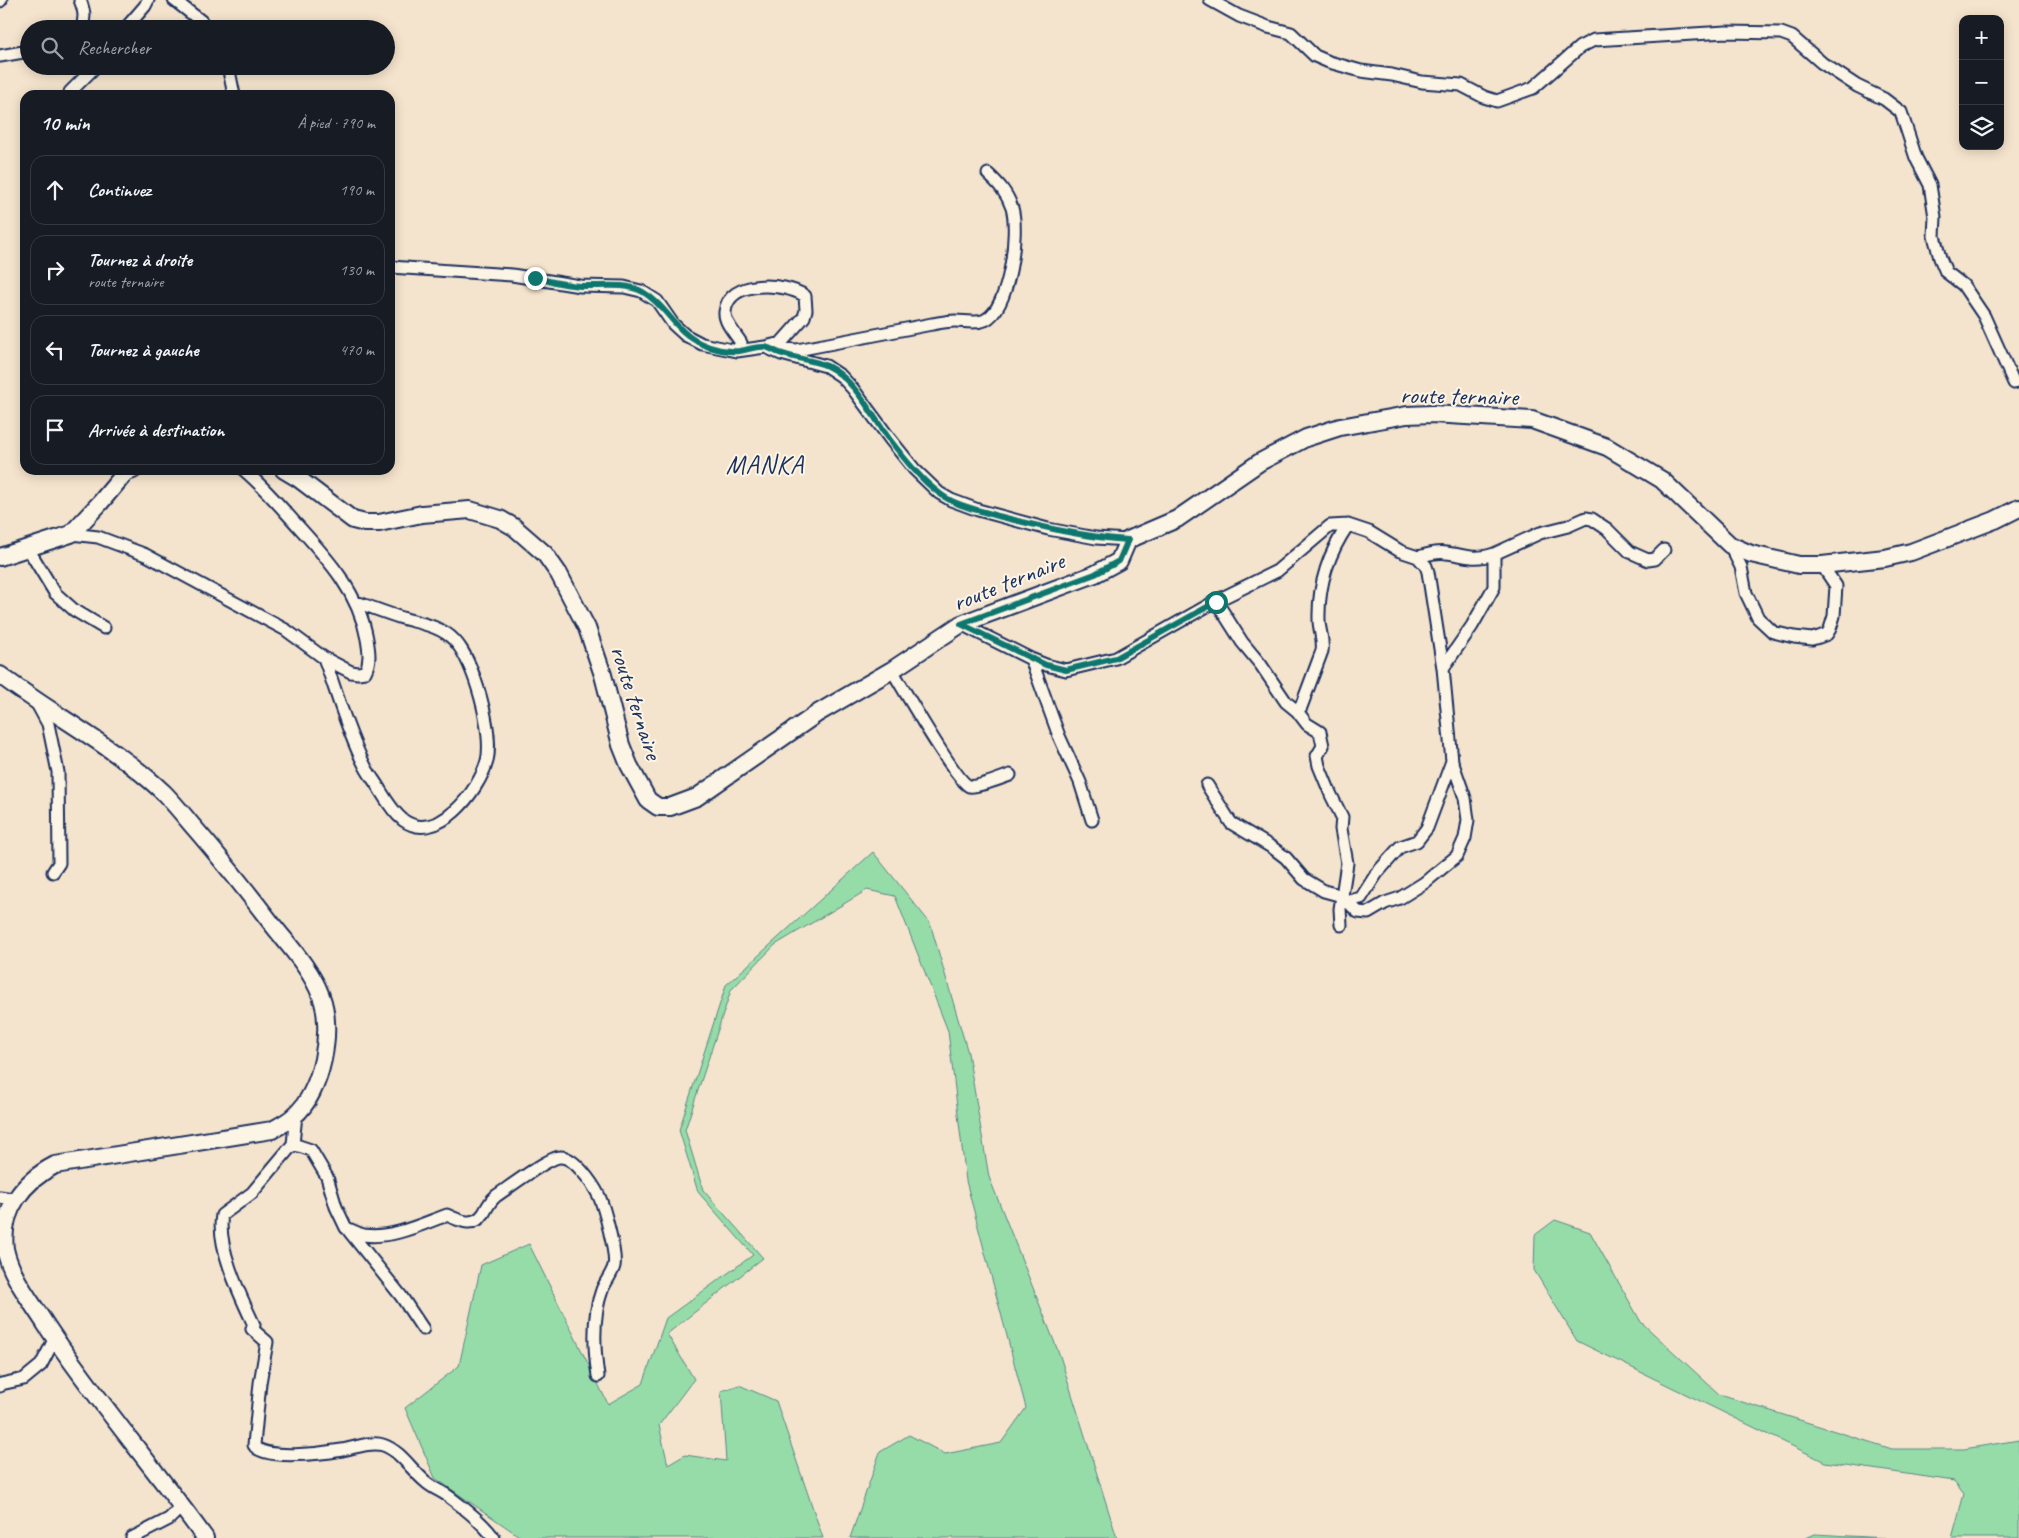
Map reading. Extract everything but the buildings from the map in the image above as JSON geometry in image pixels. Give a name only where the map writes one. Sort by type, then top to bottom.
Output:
[{"type":"street","points":[[80,0],[84,11],[84,20]]},
{"type":"street","points":[[133,20],[148,0]]},
{"type":"street","points":[[174,0],[200,20]]},
{"type":"street","points":[[1210,0],[1239,16],[1268,28],[1291,32],[1315,56],[1329,62],[1422,82],[1461,85],[1484,97],[1498,100],[1533,88],[1580,47],[1594,40],[1726,32],[1781,33],[1792,37],[1822,63],[1857,86],[1884,99],[1902,112],[1916,158],[1930,185],[1935,217],[1934,236],[1940,258],[1946,272],[1963,285],[1984,316],[2014,383]]},
{"type":"street","points":[[0,56],[20,53]]},
{"type":"street","points":[[72,90],[87,75]]},
{"type":"street","points":[[230,75],[233,90]]},
{"type":"street","points":[[765,347],[797,350],[932,324],[954,321],[969,323],[985,320],[993,314],[1002,299],[1009,278],[1015,225],[1012,208],[1003,188],[988,174]]},
{"type":"street","points":[[395,267],[512,275],[580,286],[624,287],[641,291],[657,301],[685,335],[702,344],[737,351],[781,343],[804,318],[805,296],[771,285],[758,285],[732,297],[724,314],[741,343],[737,351]]},
{"type":"street","points":[[765,347],[781,354],[826,366],[841,376],[914,469],[939,493],[951,500],[978,510],[1048,529],[1096,538],[1128,540]]},
{"type":"street","name":"route ternaire","points":[[292,475],[353,520],[365,523],[379,523],[422,514],[470,510],[500,519],[514,527],[545,554],[559,574],[587,628],[603,675],[621,745],[629,765],[648,800],[658,807],[670,807],[697,797],[818,714],[892,670],[961,624],[1095,574],[1119,561],[1128,540],[1177,519],[1260,462],[1306,438],[1340,428],[1407,415],[1432,414],[1532,420],[1607,447],[1662,480],[1730,545],[1774,561],[1799,565],[1822,565],[1885,558],[1911,552],[1995,520],[2019,508]]},
{"type":"street","points":[[71,534],[125,475]]},
{"type":"street","points":[[0,557],[71,534],[98,537],[146,555],[286,630],[324,658],[358,673],[365,672],[370,660],[365,629],[356,602],[334,568],[263,486],[250,475]]},
{"type":"street","points":[[961,624],[1046,665],[1066,670],[1116,658],[1216,602],[1277,571],[1330,526],[1348,525],[1368,532],[1400,551],[1418,557],[1445,552],[1472,558],[1482,558],[1540,533],[1568,526],[1586,518],[1592,519],[1608,529],[1630,552],[1648,560],[1655,559],[1664,550]]},
{"type":"street","points":[[1297,711],[1301,707],[1322,650],[1319,607],[1324,576],[1334,545],[1348,525]]},
{"type":"street","points":[[1730,545],[1741,567],[1746,593],[1758,618],[1773,632],[1794,637],[1812,639],[1827,634],[1830,629],[1834,616],[1836,586],[1822,565]]},
{"type":"street","points":[[27,547],[55,594],[74,610],[104,628]]},
{"type":"street","points":[[1443,668],[1472,626],[1494,587],[1494,554]]},
{"type":"street","points":[[1207,786],[1231,823],[1286,858],[1304,879],[1324,891],[1345,899],[1358,912],[1368,913],[1385,903],[1400,898],[1424,883],[1457,856],[1465,838],[1468,820],[1465,798],[1452,762],[1443,668],[1428,572],[1426,566],[1418,557]]},
{"type":"street","points":[[324,658],[364,764],[387,802],[401,819],[410,824],[422,826],[438,822],[455,812],[470,795],[481,776],[487,761],[489,743],[482,702],[464,655],[454,640],[442,631],[356,602]]},
{"type":"street","points":[[1216,602],[1242,642],[1261,665],[1286,702],[1297,711],[1307,724],[1320,732],[1323,746],[1318,756],[1319,766],[1330,795],[1342,817],[1341,828],[1347,863],[1345,899],[1340,909],[1341,925]]},
{"type":"street","points":[[1031,658],[1059,736],[1080,782],[1092,820]]},
{"type":"street","points":[[892,670],[940,750],[966,783],[972,786],[1010,776]]},
{"type":"street","points":[[0,675],[36,702],[119,756],[164,793],[225,863],[305,968],[322,996],[326,1046],[321,1070],[314,1088],[296,1115],[272,1130],[55,1165],[39,1173],[7,1198],[4,1248],[18,1280],[55,1338],[119,1426],[205,1538]]},
{"type":"street","points":[[36,702],[48,724],[58,772],[59,863],[53,872]]},
{"type":"street","points":[[1345,899],[1361,898],[1366,893],[1377,873],[1400,847],[1417,841],[1427,828],[1452,762]]},
{"type":"street","points":[[296,1115],[292,1144],[252,1193],[222,1215],[220,1225],[231,1274],[254,1325],[252,1329],[267,1342],[253,1438],[257,1450],[287,1455],[340,1450],[374,1443],[384,1445],[394,1451],[426,1483],[452,1498],[486,1528],[494,1538]]},
{"type":"street","points":[[292,1144],[311,1150],[327,1177],[336,1207],[346,1228],[369,1254],[423,1329]]},
{"type":"street","points":[[346,1228],[362,1235],[378,1236],[395,1233],[447,1215],[465,1223],[471,1222],[482,1216],[491,1200],[496,1196],[554,1158],[567,1158],[576,1163],[599,1196],[614,1249],[614,1266],[602,1290],[597,1306],[594,1348],[598,1376]]},
{"type":"street","points":[[0,1386],[1,1384],[24,1379],[41,1365],[55,1338]]},
{"type":"street","points":[[132,1538],[169,1519],[182,1506]]},
{"type":"green space","points":[[873,852],[930,923],[968,1053],[989,1177],[1060,1356],[1117,1538],[850,1538],[880,1452],[909,1435],[945,1454],[1001,1443],[1026,1408],[966,1181],[948,1031],[895,896],[867,890],[775,945],[731,990],[685,1130],[703,1190],[763,1258],[667,1334],[694,1379],[659,1425],[668,1465],[685,1455],[726,1461],[721,1391],[739,1385],[776,1401],[823,1538],[522,1538],[435,1478],[405,1408],[459,1366],[481,1265],[529,1244],[608,1404],[643,1384],[666,1318],[753,1255],[698,1192],[679,1130],[726,985]]},
{"type":"green space","points":[[1555,1220],[1590,1232],[1641,1322],[1720,1395],[1892,1449],[1964,1449],[2019,1440],[2019,1538],[1952,1538],[1964,1494],[1954,1481],[1825,1462],[1577,1341],[1534,1270],[1535,1235]]},
{"type":"green space","points":[[1815,1534],[1885,1538],[1806,1538]]},
{"type":"district","name":"MANKA","points":[[765,464]]},
{"type":"route","points":[[535,278],[561,284],[624,287],[641,291],[657,301],[685,335],[702,344],[718,349],[737,351],[765,347],[781,354],[826,366],[841,376],[853,389],[890,440],[914,469],[939,493],[951,500],[978,510],[1048,529],[1096,538],[1128,540],[1119,561],[1095,574],[961,624],[1031,658],[1046,665],[1066,670],[1116,658],[1216,602]]}]
